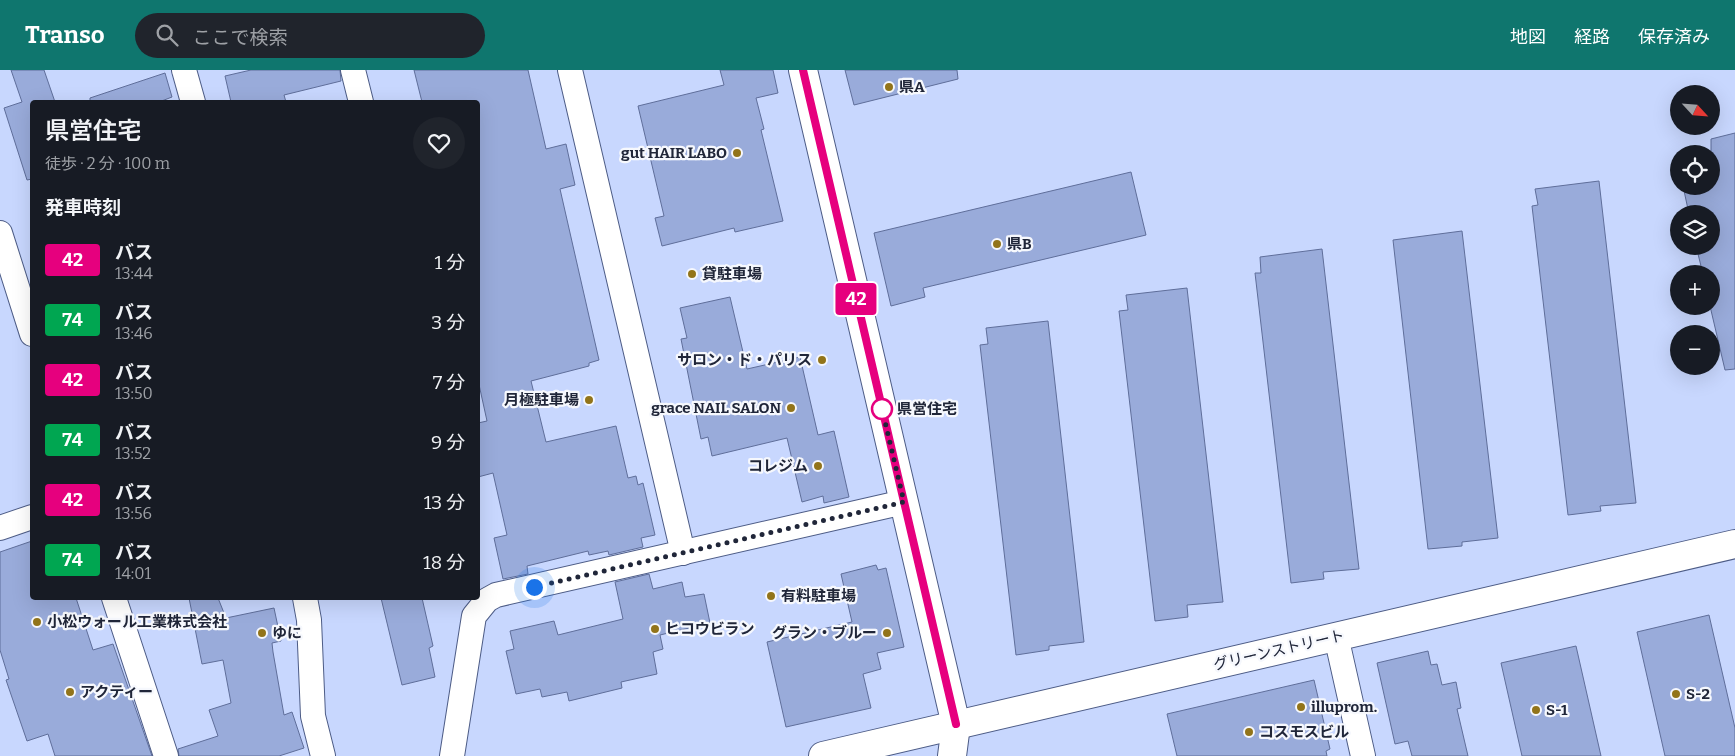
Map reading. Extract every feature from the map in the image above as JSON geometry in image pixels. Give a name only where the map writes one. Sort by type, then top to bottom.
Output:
[{"type":"street","points":[[184,70],[192,100]]},
{"type":"street","points":[[353,70],[360,100]]},
{"type":"street","points":[[570,70],[683,553]]},
{"type":"street","points":[[803,70],[956,724],[952,756]]},
{"type":"street","points":[[0,233],[30,328]]},
{"type":"street","points":[[452,756],[474,616],[482,595],[496,596],[904,502]]},
{"type":"street","points":[[0,528],[30,518]]},
{"type":"street","name":"グリーンストリート","points":[[823,756],[1735,544]]},
{"type":"street","points":[[115,600],[166,756]]},
{"type":"street","points":[[305,600],[309,620],[313,716],[323,756]]},
{"type":"street","points":[[1336,636],[1363,756]]},
{"type":"building","points":[[11,70],[44,70],[54,100],[30,100],[30,179],[27,180],[4,108],[22,102]]},
{"type":"building","points":[[251,70],[340,70],[341,81],[284,95],[285,100],[231,100],[225,76]]},
{"type":"building","points":[[414,70],[528,70],[546,149],[566,144],[575,185],[560,189],[599,360],[589,363],[589,366],[531,381],[546,442],[616,426],[628,478],[636,476],[638,485],[643,483],[655,535],[641,538],[643,547],[609,555],[608,551],[589,555],[588,551],[527,566],[528,574],[503,579],[494,538],[507,535],[493,473],[480,476],[480,423],[487,421],[480,389],[480,100],[422,100]]},
{"type":"building","points":[[720,70],[773,70],[778,93],[756,98],[764,129],[761,130],[783,221],[735,232],[734,228],[662,246],[655,218],[664,216],[638,106],[724,85]]},
{"type":"building","name":"県A","points":[[845,70],[957,70],[958,79],[854,105]]},
{"type":"building","points":[[165,73],[172,97],[164,100],[90,100],[90,98]]},
{"type":"building","points":[[1735,133],[1735,369],[1725,370],[1720,349],[1720,325],[1714,325],[1712,315],[1720,315],[1720,265],[1701,265],[1698,255],[1720,255],[1720,205],[1687,205],[1685,195],[1720,195],[1720,145],[1711,145],[1711,139]]},
{"type":"building","name":"県B","points":[[1131,172],[1146,235],[923,288],[925,297],[891,306],[874,233]]},
{"type":"building","points":[[1599,181],[1636,503],[1600,506],[1601,511],[1568,515],[1532,206],[1538,205],[1535,189]]},
{"type":"building","points":[[1462,231],[1498,538],[1462,542],[1462,546],[1428,549],[1393,240]]},
{"type":"building","points":[[1322,249],[1359,569],[1323,572],[1324,579],[1291,583],[1255,273],[1261,273],[1260,257]]},
{"type":"building","points":[[1187,288],[1223,602],[1187,605],[1188,617],[1155,621],[1119,311],[1128,310],[1126,295]]},
{"type":"building","points":[[730,297],[747,369],[800,357],[818,435],[834,431],[849,497],[824,503],[823,496],[802,502],[787,438],[712,456],[708,437],[701,439],[681,339],[687,338],[680,308]]},
{"type":"building","points":[[1048,321],[1084,642],[1049,646],[1049,650],[1016,655],[980,345],[988,344],[986,328]]},
{"type":"building","points":[[30,542],[30,600],[77,600],[93,650],[113,644],[152,756],[55,756],[48,734],[27,741],[6,680],[9,679],[0,650],[0,552]]},
{"type":"building","points":[[876,565],[878,570],[886,568],[904,647],[877,653],[881,669],[863,674],[871,708],[786,727],[767,642],[852,622],[841,574]]},
{"type":"building","points":[[649,574],[653,589],[682,582],[685,597],[704,594],[710,623],[660,635],[663,649],[653,652],[657,674],[621,682],[622,688],[569,701],[567,692],[542,697],[540,689],[516,694],[506,651],[514,649],[510,631],[554,621],[558,635],[623,619],[615,582]]},
{"type":"building","points":[[189,600],[219,600],[226,618],[274,608],[281,641],[272,643],[284,715],[292,712],[304,748],[279,756],[179,756],[178,749],[218,736],[209,710],[231,703],[223,660],[202,664]]},
{"type":"building","points":[[381,600],[422,600],[433,646],[429,648],[435,677],[402,685]]},
{"type":"building","name":"S-2","points":[[1709,615],[1735,728],[1735,756],[1665,756],[1637,632]]},
{"type":"building","name":"S-1","points":[[1576,646],[1601,756],[1522,756],[1501,663]]},
{"type":"building","points":[[1428,651],[1431,665],[1437,664],[1442,685],[1456,682],[1461,708],[1457,709],[1468,756],[1412,756],[1408,741],[1395,744],[1377,663]]},
{"type":"building","name":"コスモスビル","points":[[1314,680],[1330,749],[1326,751],[1327,756],[1177,756],[1167,714]]},
{"type":"bus line","name":"42","points":[[803,70],[956,724]]},
{"type":"place","name":"県A","points":[[889,87]]},
{"type":"place","name":"gut HAIR LABO","points":[[737,153]]},
{"type":"place","name":"県B","points":[[997,244]]},
{"type":"place","name":"貸駐車場","points":[[692,274]]},
{"type":"place","name":"サロン・ド・パリス","points":[[822,360]]},
{"type":"place","name":"月極駐車場","points":[[589,400]]},
{"type":"place","name":"grace NAIL SALON","points":[[791,408]]},
{"type":"place","name":"県営住宅","points":[[882,409]]},
{"type":"place","name":"コレジム","points":[[818,466]]},
{"type":"place","name":"有料駐車場","points":[[771,596]]},
{"type":"place","name":"小松ウォール工業株式会社","points":[[37,622]]},
{"type":"place","name":"ヒコウビラン","points":[[655,629]]},
{"type":"place","name":"ゆに","points":[[262,633]]},
{"type":"place","name":"グラン・ブルー","points":[[887,633]]},
{"type":"place","name":"アクティー","points":[[70,692]]},
{"type":"place","name":"S-2","points":[[1676,694]]},
{"type":"place","name":"illuprom.","points":[[1301,707]]},
{"type":"place","name":"S-1","points":[[1536,710]]},
{"type":"place","name":"コスモスビル","points":[[1249,732]]},
{"type":"route","points":[[534,587],[904,502],[882,409]]}]
